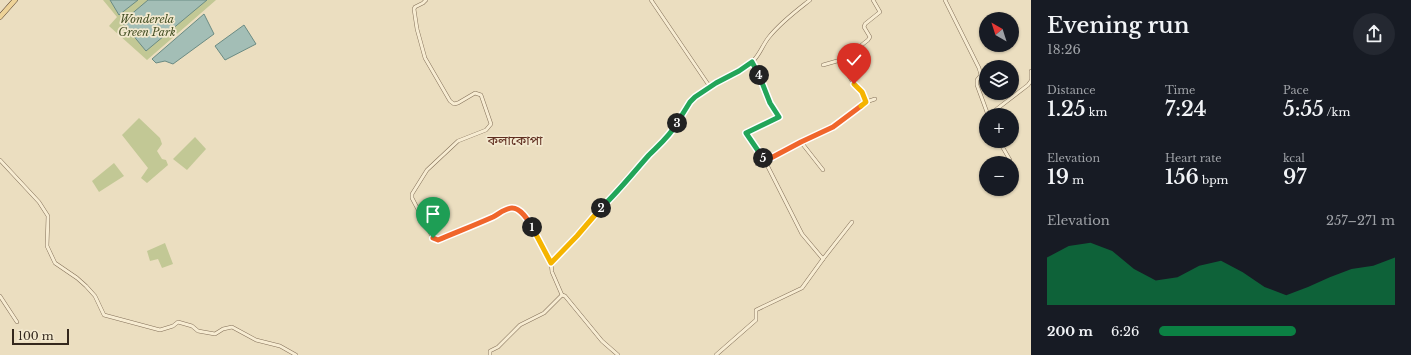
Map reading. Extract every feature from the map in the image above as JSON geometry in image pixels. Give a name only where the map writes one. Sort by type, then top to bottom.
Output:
[{"type":"main road","points":[[0,17],[15,0]]},
{"type":"street","points":[[426,0],[414,9],[417,29],[425,58],[450,101],[454,104],[476,93],[481,95],[491,124],[486,130],[458,141],[427,170],[412,194],[412,198],[433,238],[438,240],[505,210],[513,208],[516,209],[526,217],[534,229],[551,263],[552,272],[562,295],[565,296],[602,341],[618,355]]},
{"type":"street","points":[[651,0],[710,87]]},
{"type":"street","points":[[551,263],[619,191],[649,155],[672,132],[690,102],[710,87],[752,62],[759,54],[768,37],[782,23],[810,0]]},
{"type":"street","points":[[823,65],[844,59],[870,37],[864,27],[865,24],[880,12],[873,0]]},
{"type":"street","points":[[945,0],[979,68],[981,75],[977,85],[986,108]]},
{"type":"street","points":[[844,59],[849,76],[862,92],[866,102]]},
{"type":"street","points":[[752,62],[770,103],[779,115],[778,118],[746,133],[765,161],[802,234],[823,259]]},
{"type":"street","points":[[998,108],[1028,85],[1031,80],[1031,71]]},
{"type":"street","points":[[757,164],[833,127],[866,102],[875,99]]},
{"type":"street","points":[[801,142],[823,170]]},
{"type":"street","points":[[0,160],[39,202],[48,216],[47,246],[55,263],[86,286],[95,296],[104,315],[160,330],[173,326],[178,322],[192,326],[198,331],[215,334],[223,329],[232,327],[256,340],[280,346],[296,355]]},
{"type":"street","points":[[716,355],[756,320],[755,311],[802,288],[852,222]]},
{"type":"street","points":[[490,355],[490,352],[498,347],[520,325],[544,313],[562,295]]},
{"type":"street","points":[[0,296],[17,322]]},
{"type":"green space","name":"Wonderela Green Park","points":[[103,0],[216,0],[147,60],[109,26],[117,17]]},
{"type":"green space","points":[[139,118],[160,138],[162,144],[157,151],[162,159],[166,160],[168,165],[147,183],[141,178],[148,168],[122,135]]},
{"type":"green space","points":[[195,137],[206,149],[187,170],[173,159]]},
{"type":"green space","points":[[114,163],[124,176],[99,192],[92,181]]},
{"type":"green space","points":[[165,243],[173,264],[162,268],[158,259],[150,261],[147,251]]},
{"type":"water","points":[[110,0],[138,0],[119,15]]},
{"type":"water","points":[[148,0],[207,0],[146,51],[122,22]]},
{"type":"water","points":[[204,14],[214,34],[173,64],[165,61],[156,63],[152,59]]},
{"type":"water","points":[[244,25],[256,44],[225,60],[215,46]]},
{"type":"district","name":"কলাকোপা","points":[[515,140]]},
{"type":"route","points":[[433,238],[438,240],[505,210],[513,208],[526,217],[534,229],[551,263],[619,191],[649,155],[672,132],[690,102],[716,83],[739,71],[752,62],[770,103],[779,115],[778,118],[746,133],[765,161],[833,127],[866,102],[862,92],[854,84]]}]
